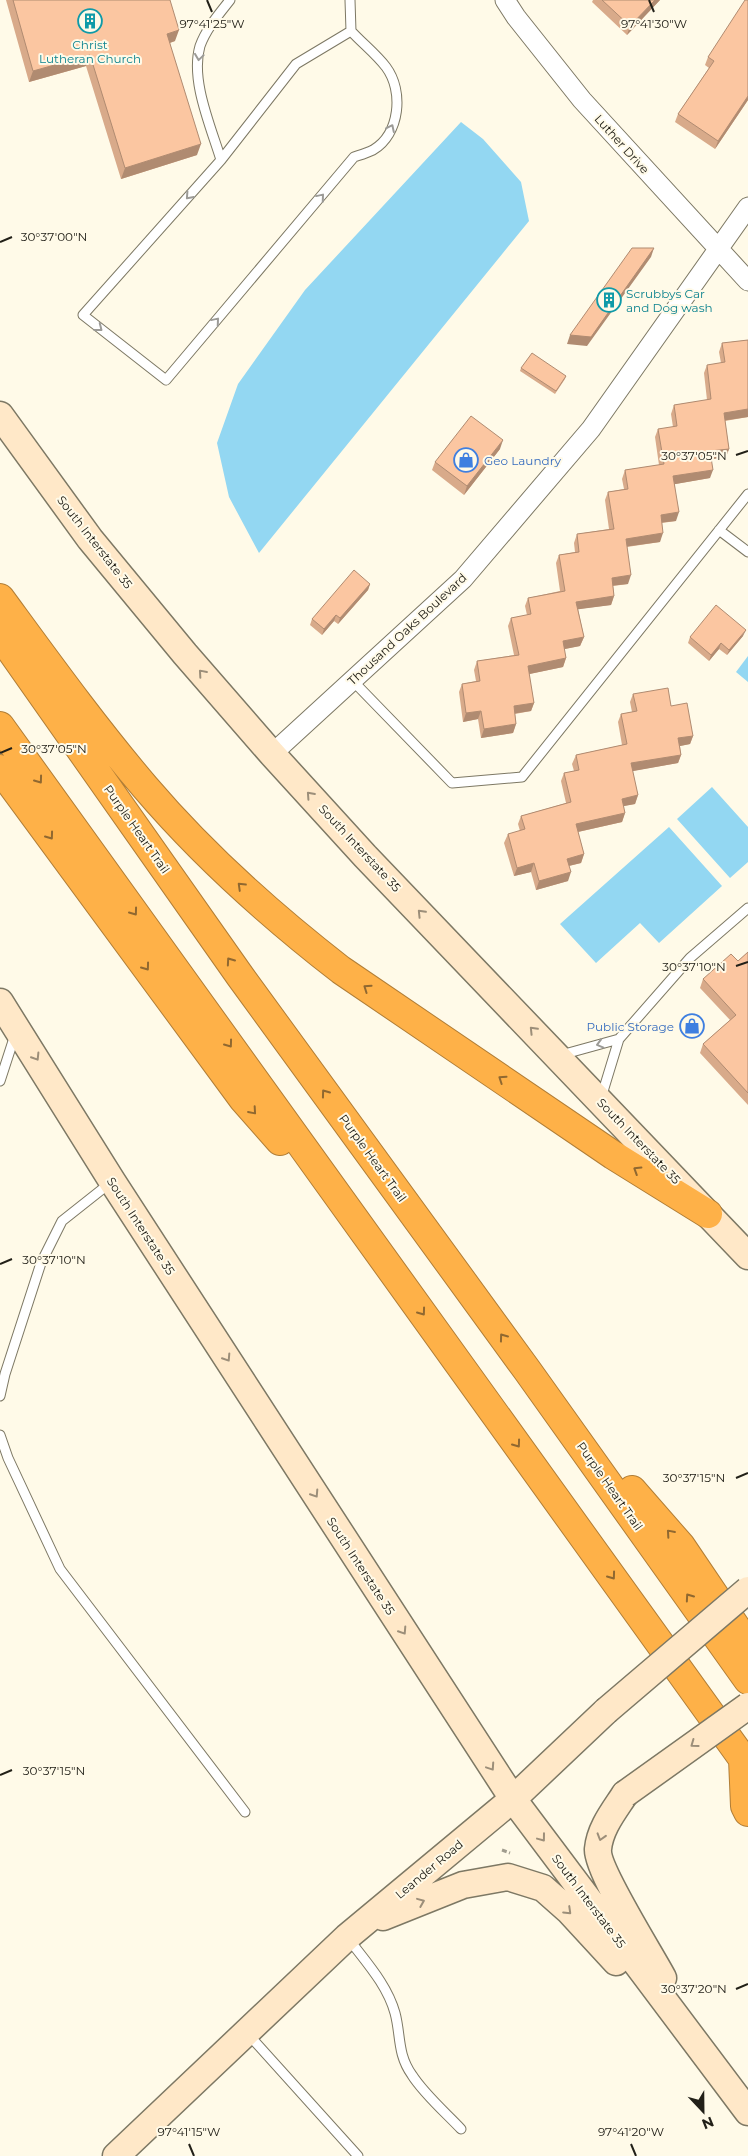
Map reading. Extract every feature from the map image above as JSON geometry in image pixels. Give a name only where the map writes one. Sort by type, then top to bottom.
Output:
[{"type":"highway","points":[[0,598],[92,723],[145,788],[219,865],[281,921],[341,970],[392,1005],[613,1155],[708,1214]]},
{"type":"highway","name":"Purple Heart Trail","points":[[0,635],[240,976],[527,1370],[748,1680]]},
{"type":"highway","points":[[0,726],[746,1762],[745,1806],[748,1812]]},
{"type":"highway","points":[[0,769],[243,1099],[394,1273]]},
{"type":"highway","points":[[527,1370],[681,1546],[748,1645]]},
{"type":"main road","name":"South Interstate 35","points":[[0,415],[90,539],[185,654],[272,754],[365,856],[748,1256]]},
{"type":"main road","name":"South Interstate 35","points":[[0,1002],[112,1181],[512,1799],[748,2112]]},
{"type":"main road","name":"Leander Road","points":[[116,2156],[353,1932],[512,1799],[606,1711],[748,1590]]},
{"type":"main road","points":[[706,2058],[668,1986],[606,1877],[598,1851],[602,1832],[625,1794],[748,1706]]},
{"type":"main road","points":[[353,1932],[463,1885],[508,1877],[543,1888],[569,1911],[706,2058]]},
{"type":"street","name":"Luther Drive","points":[[508,1],[582,100],[748,281]]},
{"type":"street","name":"Thousand Oaks Boulevard","points":[[272,754],[474,567],[591,429],[748,207]]},
{"type":"lane","points":[[221,160],[200,90],[197,71],[200,46],[214,20],[230,0]]},
{"type":"lane","points":[[350,0],[351,31],[386,68],[398,96],[393,124],[384,140],[373,150],[354,157],[166,380],[83,315],[221,160],[296,64],[351,31]]},
{"type":"lane","points":[[352,680],[452,783],[522,777],[748,494]]},
{"type":"lane","points":[[719,530],[748,552]]},
{"type":"lane","points":[[600,1101],[619,1039],[690,958],[748,908]]},
{"type":"lane","points":[[0,1081],[18,1028]]},
{"type":"lane","points":[[558,1056],[619,1039]]},
{"type":"lane","points":[[0,1396],[5,1374],[41,1262],[62,1221],[112,1181]]},
{"type":"lane","points":[[0,1435],[8,1458],[60,1569],[245,1812]]},
{"type":"lane","points":[[353,1932],[382,1984],[395,2013],[398,2039],[404,2060],[412,2076],[461,2129]]},
{"type":"lane","points":[[247,2032],[355,2153]]},
{"type":"water","points":[[461,122],[483,139],[521,182],[529,221],[259,553],[229,497],[217,443],[238,384],[305,290]]},
{"type":"water","points":[[748,656],[748,682],[736,672]]},
{"type":"water","points":[[712,787],[748,827],[748,862],[730,878],[677,819]]},
{"type":"water","points":[[669,827],[722,886],[659,943],[640,923],[596,963],[560,924]]},
{"type":"building","points":[[13,0],[170,0],[179,30],[167,34],[201,144],[125,168],[90,55],[33,71]]},
{"type":"building","points":[[602,0],[655,0],[630,26]]},
{"type":"building","points":[[745,0],[748,0],[748,96],[718,141],[678,114],[714,61],[708,57]]},
{"type":"building","name":"Scrubbys Car and Dog wash","points":[[632,248],[654,248],[591,337],[570,335]]},
{"type":"building","points":[[748,340],[748,409],[724,413],[729,449],[710,451],[713,470],[673,476],[679,512],[661,515],[663,533],[626,539],[631,575],[612,578],[614,596],[576,602],[584,637],[563,641],[566,658],[528,666],[534,703],[514,706],[516,724],[484,729],[481,711],[466,713],[462,684],[480,681],[477,661],[519,655],[511,618],[531,614],[528,598],[565,591],[559,555],[579,552],[577,534],[614,529],[608,492],[628,489],[625,470],[664,464],[658,429],[677,426],[674,405],[711,399],[707,365],[725,362],[722,343]]},
{"type":"building","points":[[532,353],[566,376],[556,391],[521,368]]},
{"type":"building","name":"Geo Laundry","points":[[471,416],[503,440],[467,486],[435,462]]},
{"type":"building","points":[[354,570],[370,584],[340,618],[336,615],[324,629],[312,619]]},
{"type":"building","points":[[716,605],[746,630],[729,650],[721,643],[711,655],[690,637]]},
{"type":"building","points":[[668,688],[671,706],[687,703],[693,736],[678,738],[681,755],[631,763],[638,795],[622,799],[625,813],[576,824],[584,854],[567,859],[571,872],[539,881],[534,863],[517,868],[508,834],[525,829],[521,816],[571,802],[564,773],[579,770],[576,755],[627,744],[621,714],[637,711],[633,694]]},
{"type":"building","points":[[748,952],[748,1093],[703,1044],[736,1015],[703,979],[731,954],[738,961]]},
{"type":"place","name":"Christ Lutheran Church","points":[[90,21]]},
{"type":"place","name":"Scrubbys Car and Dog wash","points":[[609,300]]},
{"type":"place","name":"Geo Laundry","points":[[466,460]]},
{"type":"place","name":"Public Storage","points":[[692,1026]]}]
